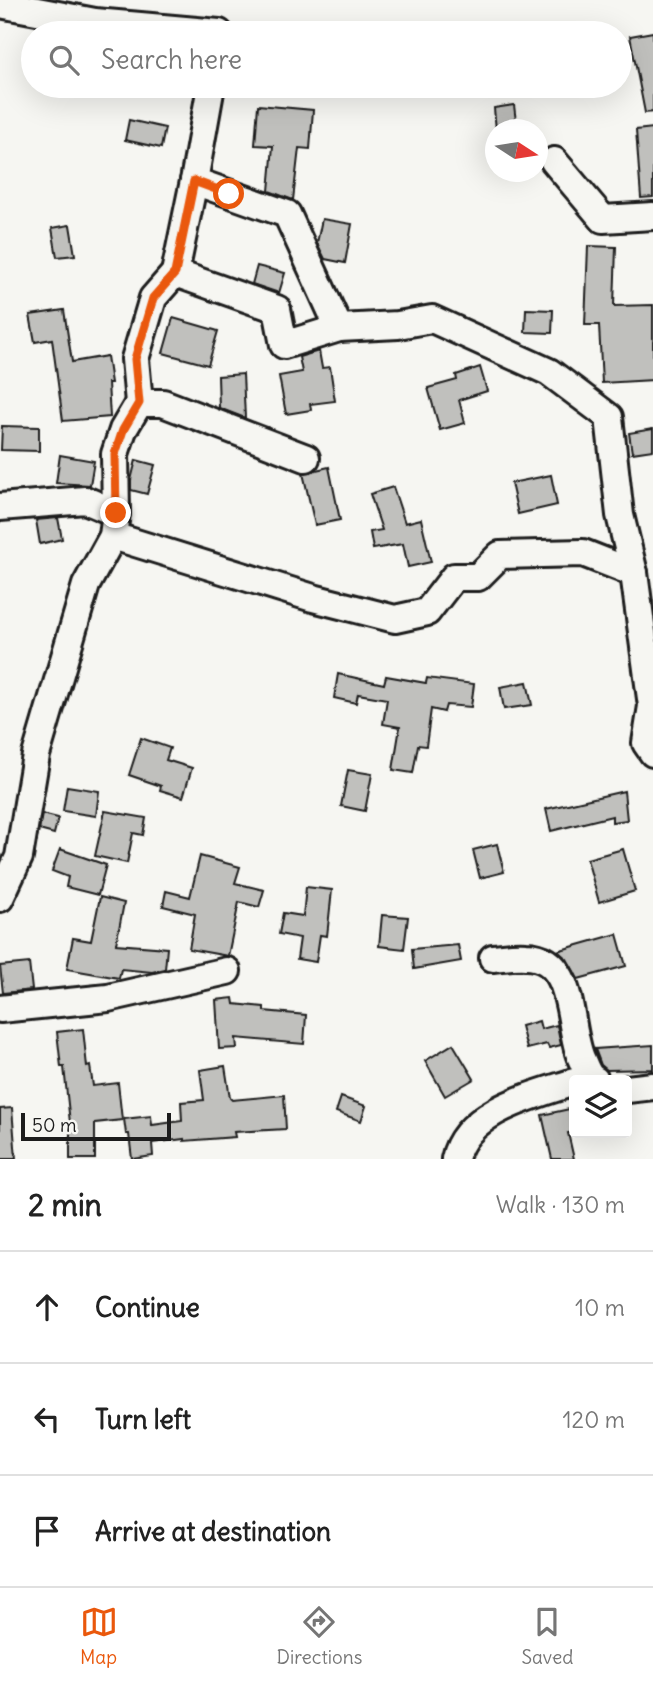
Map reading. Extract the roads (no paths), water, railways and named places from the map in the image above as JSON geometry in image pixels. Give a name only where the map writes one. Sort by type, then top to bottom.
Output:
[{"type":"street","points":[[0,4],[90,21]]},
{"type":"street","points":[[0,898],[19,857],[36,755],[86,585],[114,524],[115,454],[123,430],[139,403],[135,359],[153,298],[175,273],[209,98]]},
{"type":"street","points":[[554,161],[603,219],[653,216]]},
{"type":"street","points":[[194,181],[287,214],[339,328]]},
{"type":"street","points":[[175,273],[277,309],[284,345],[339,328],[398,325],[432,319],[549,372],[609,417],[620,515],[634,573],[652,706],[646,743],[653,753]]},
{"type":"street","points":[[139,403],[163,403],[306,458]]},
{"type":"street","points":[[0,507],[85,500],[114,524],[313,598],[395,619],[427,612],[454,577],[478,577],[500,555],[583,553],[634,573]]},
{"type":"street","points":[[493,958],[529,956],[550,963],[564,981],[584,1075]]},
{"type":"street","points":[[0,1009],[108,998],[227,971]]},
{"type":"street","points":[[456,1159],[464,1137],[490,1113],[525,1098],[569,1085]]},
{"type":"street","points":[[632,1088],[653,1086]]}]
